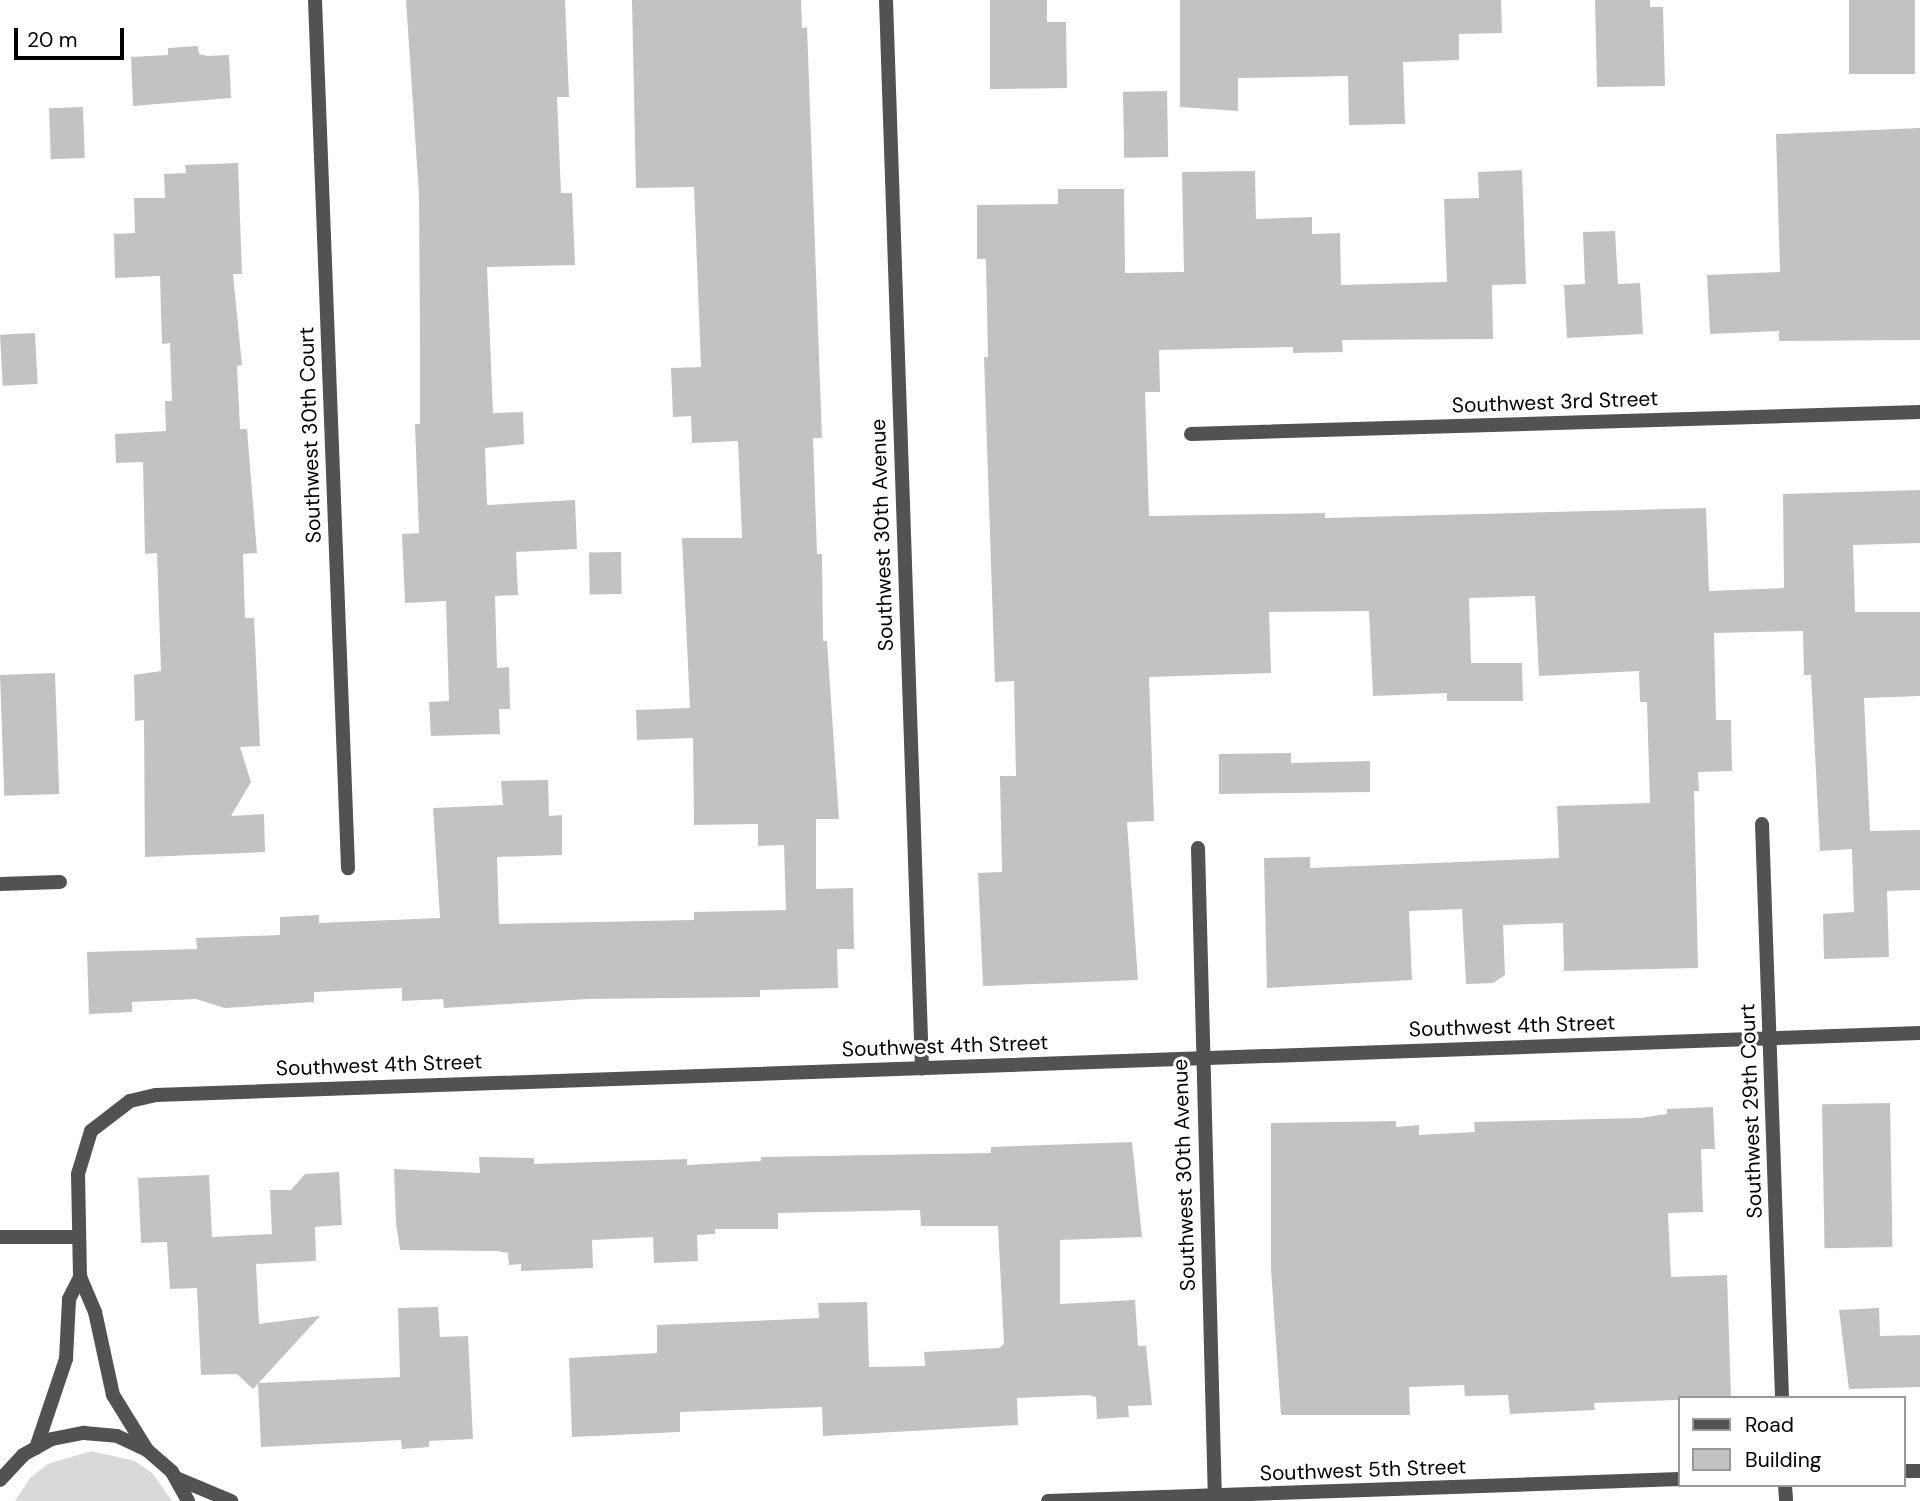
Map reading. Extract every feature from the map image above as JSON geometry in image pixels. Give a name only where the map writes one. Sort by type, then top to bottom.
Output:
[{"type":"street","name":"Southwest 30th Court","points":[[315,0],[348,868]]},
{"type":"street","name":"Southwest 30th Avenue","points":[[886,0],[922,1068]]},
{"type":"street","name":"Southwest 3rd Street","points":[[1191,434],[1920,412]]},
{"type":"street","name":"Southwest 29th Court","points":[[1762,824],[1782,1396]]},
{"type":"street","name":"Southwest 30th Avenue","points":[[1198,848],[1201,1057],[1215,1498]]},
{"type":"street","points":[[0,884],[60,882]]},
{"type":"street","name":"Southwest 4th Street","points":[[80,1277],[78,1174],[91,1132],[130,1101],[156,1095],[1920,1033]]},
{"type":"street","points":[[0,1237],[79,1237]]},
{"type":"street","points":[[36,1448],[66,1359],[69,1298],[80,1277]]},
{"type":"street","points":[[80,1277],[95,1312],[113,1395],[147,1450],[176,1478],[188,1501]]},
{"type":"street","points":[[0,1480],[36,1448],[84,1433],[117,1436],[147,1450]]},
{"type":"street","points":[[176,1478],[231,1501]]},
{"type":"street","name":"Southwest 5th Street","points":[[1048,1501],[1215,1498],[1678,1479]]},
{"type":"shaded area","points":[[91,1451],[135,1461],[153,1474],[172,1501],[15,1501],[30,1478],[48,1464]]},
{"type":"building","points":[[406,0],[565,0],[569,97],[557,97],[561,193],[572,193],[575,265],[487,267],[493,413],[523,412],[524,444],[485,448],[487,505],[575,500],[577,549],[516,552],[518,595],[495,596],[497,668],[509,667],[510,709],[499,709],[500,734],[431,736],[429,702],[449,701],[446,601],[405,603],[402,534],[419,533],[415,424],[420,424],[419,195]]},
{"type":"building","points":[[632,0],[801,0],[802,28],[807,27],[822,438],[813,438],[817,554],[822,554],[823,641],[827,641],[839,819],[816,819],[816,889],[853,888],[854,949],[837,949],[838,988],[760,990],[760,997],[587,999],[444,1008],[443,999],[402,1001],[402,988],[314,992],[314,1002],[225,1008],[196,999],[132,1002],[132,1012],[89,1014],[87,952],[197,949],[196,938],[280,935],[280,917],[319,915],[319,923],[440,918],[433,808],[503,805],[501,781],[548,780],[549,816],[562,815],[562,855],[497,857],[499,924],[694,920],[694,912],[786,910],[784,845],[758,846],[758,824],[694,825],[693,738],[637,740],[636,710],[690,708],[682,538],[742,538],[738,441],[692,443],[691,416],[673,417],[671,368],[701,367],[694,187],[636,188]]},
{"type":"building","points":[[990,0],[1047,0],[1047,22],[1066,22],[1067,88],[990,89]]},
{"type":"building","points":[[1180,0],[1501,0],[1502,33],[1459,34],[1459,60],[1403,62],[1405,124],[1349,125],[1348,76],[1238,78],[1238,111],[1180,107]]},
{"type":"building","points":[[1595,0],[1650,0],[1650,7],[1663,7],[1665,86],[1597,87]]},
{"type":"building","points":[[1849,0],[1915,0],[1915,74],[1849,74]]},
{"type":"building","points":[[198,46],[199,54],[229,55],[231,98],[133,106],[131,57],[168,55],[168,48]]},
{"type":"building","points":[[1167,91],[1168,157],[1124,158],[1123,92]]},
{"type":"building","points":[[83,107],[85,158],[51,159],[49,108]]},
{"type":"building","points":[[1920,128],[1920,340],[1779,341],[1779,331],[1710,334],[1707,275],[1780,272],[1776,134]]},
{"type":"building","points":[[238,163],[242,274],[233,274],[242,365],[237,366],[240,429],[247,429],[257,553],[243,554],[245,618],[254,618],[260,746],[240,747],[251,782],[231,816],[264,814],[265,852],[145,857],[144,720],[135,721],[134,675],[161,671],[157,553],[145,554],[143,462],[116,463],[115,434],[166,431],[165,401],[172,401],[170,343],[162,344],[160,276],[115,278],[114,234],[135,233],[134,198],[165,198],[164,174],[186,173],[185,165]]},
{"type":"building","points":[[1522,170],[1526,284],[1492,285],[1493,339],[1342,340],[1343,352],[1293,353],[1293,347],[1159,350],[1160,392],[1145,392],[1149,516],[1325,513],[1325,518],[1706,508],[1709,591],[1784,588],[1783,494],[1920,490],[1920,543],[1853,545],[1855,612],[1920,612],[1920,696],[1864,698],[1870,831],[1920,830],[1920,890],[1887,891],[1889,957],[1824,959],[1823,914],[1854,912],[1852,849],[1820,851],[1811,675],[1804,675],[1803,631],[1714,633],[1716,720],[1731,720],[1732,771],[1698,772],[1699,791],[1694,791],[1698,968],[1564,971],[1563,923],[1503,925],[1505,975],[1493,983],[1466,984],[1462,909],[1409,911],[1412,980],[1267,988],[1264,858],[1310,857],[1310,868],[1559,858],[1557,806],[1650,803],[1647,702],[1640,702],[1639,671],[1539,676],[1535,596],[1469,598],[1471,663],[1522,663],[1523,701],[1447,701],[1447,693],[1373,696],[1369,611],[1269,612],[1271,673],[1149,677],[1154,821],[1127,822],[1138,980],[983,986],[978,873],[1002,872],[1000,776],[1016,776],[1014,681],[995,682],[984,357],[988,357],[986,259],[977,259],[977,205],[1058,204],[1058,189],[1124,189],[1125,273],[1184,272],[1182,172],[1255,171],[1256,219],[1312,217],[1312,234],[1340,233],[1341,285],[1447,282],[1444,199],[1479,198],[1478,172]]},
{"type":"building","points":[[1615,231],[1618,284],[1640,283],[1643,334],[1567,338],[1564,285],[1585,284],[1583,232]]},
{"type":"building","points":[[35,333],[38,384],[3,386],[0,335]]},
{"type":"building","points":[[621,552],[622,594],[590,595],[589,553]]},
{"type":"building","points":[[55,673],[59,794],[4,796],[0,675]]},
{"type":"building","points":[[1291,753],[1291,763],[1370,761],[1370,792],[1219,794],[1219,754]]},
{"type":"building","points":[[1890,1103],[1893,1247],[1825,1248],[1822,1104]]},
{"type":"building","points":[[1713,1107],[1715,1149],[1701,1149],[1703,1212],[1668,1213],[1671,1277],[1727,1275],[1731,1396],[1678,1396],[1678,1400],[1594,1403],[1595,1410],[1510,1414],[1508,1395],[1465,1396],[1464,1385],[1409,1387],[1410,1415],[1281,1415],[1271,1269],[1271,1123],[1396,1121],[1396,1127],[1419,1125],[1419,1135],[1475,1132],[1474,1122],[1640,1118],[1667,1114],[1667,1109]]},
{"type":"building","points":[[1132,1142],[1142,1237],[1060,1240],[1060,1304],[1135,1300],[1138,1346],[1146,1346],[1152,1405],[1128,1406],[1129,1417],[1097,1419],[1096,1397],[1089,1395],[1017,1398],[1018,1425],[823,1436],[822,1407],[680,1412],[680,1432],[572,1437],[569,1358],[657,1353],[657,1325],[819,1318],[818,1303],[867,1302],[869,1367],[925,1366],[924,1352],[999,1348],[1004,1344],[998,1226],[921,1226],[920,1210],[778,1213],[778,1229],[715,1229],[715,1234],[697,1235],[698,1261],[654,1263],[653,1237],[592,1240],[593,1268],[521,1271],[521,1264],[509,1265],[508,1253],[497,1251],[400,1250],[396,1223],[394,1169],[480,1173],[479,1157],[534,1158],[534,1164],[687,1159],[687,1165],[761,1161],[761,1157],[991,1153],[991,1147]]},
{"type":"building","points":[[339,1172],[342,1225],[315,1227],[316,1261],[256,1264],[259,1324],[320,1316],[253,1389],[237,1374],[201,1375],[197,1288],[170,1289],[167,1242],[141,1243],[138,1178],[209,1175],[212,1237],[272,1234],[270,1190],[291,1190],[305,1174]]},
{"type":"building","points":[[438,1307],[440,1337],[468,1336],[473,1439],[429,1441],[429,1447],[402,1449],[401,1440],[261,1447],[258,1383],[400,1377],[398,1308]]},
{"type":"building","points":[[1879,1308],[1880,1336],[1920,1335],[1920,1387],[1849,1389],[1839,1310]]}]
